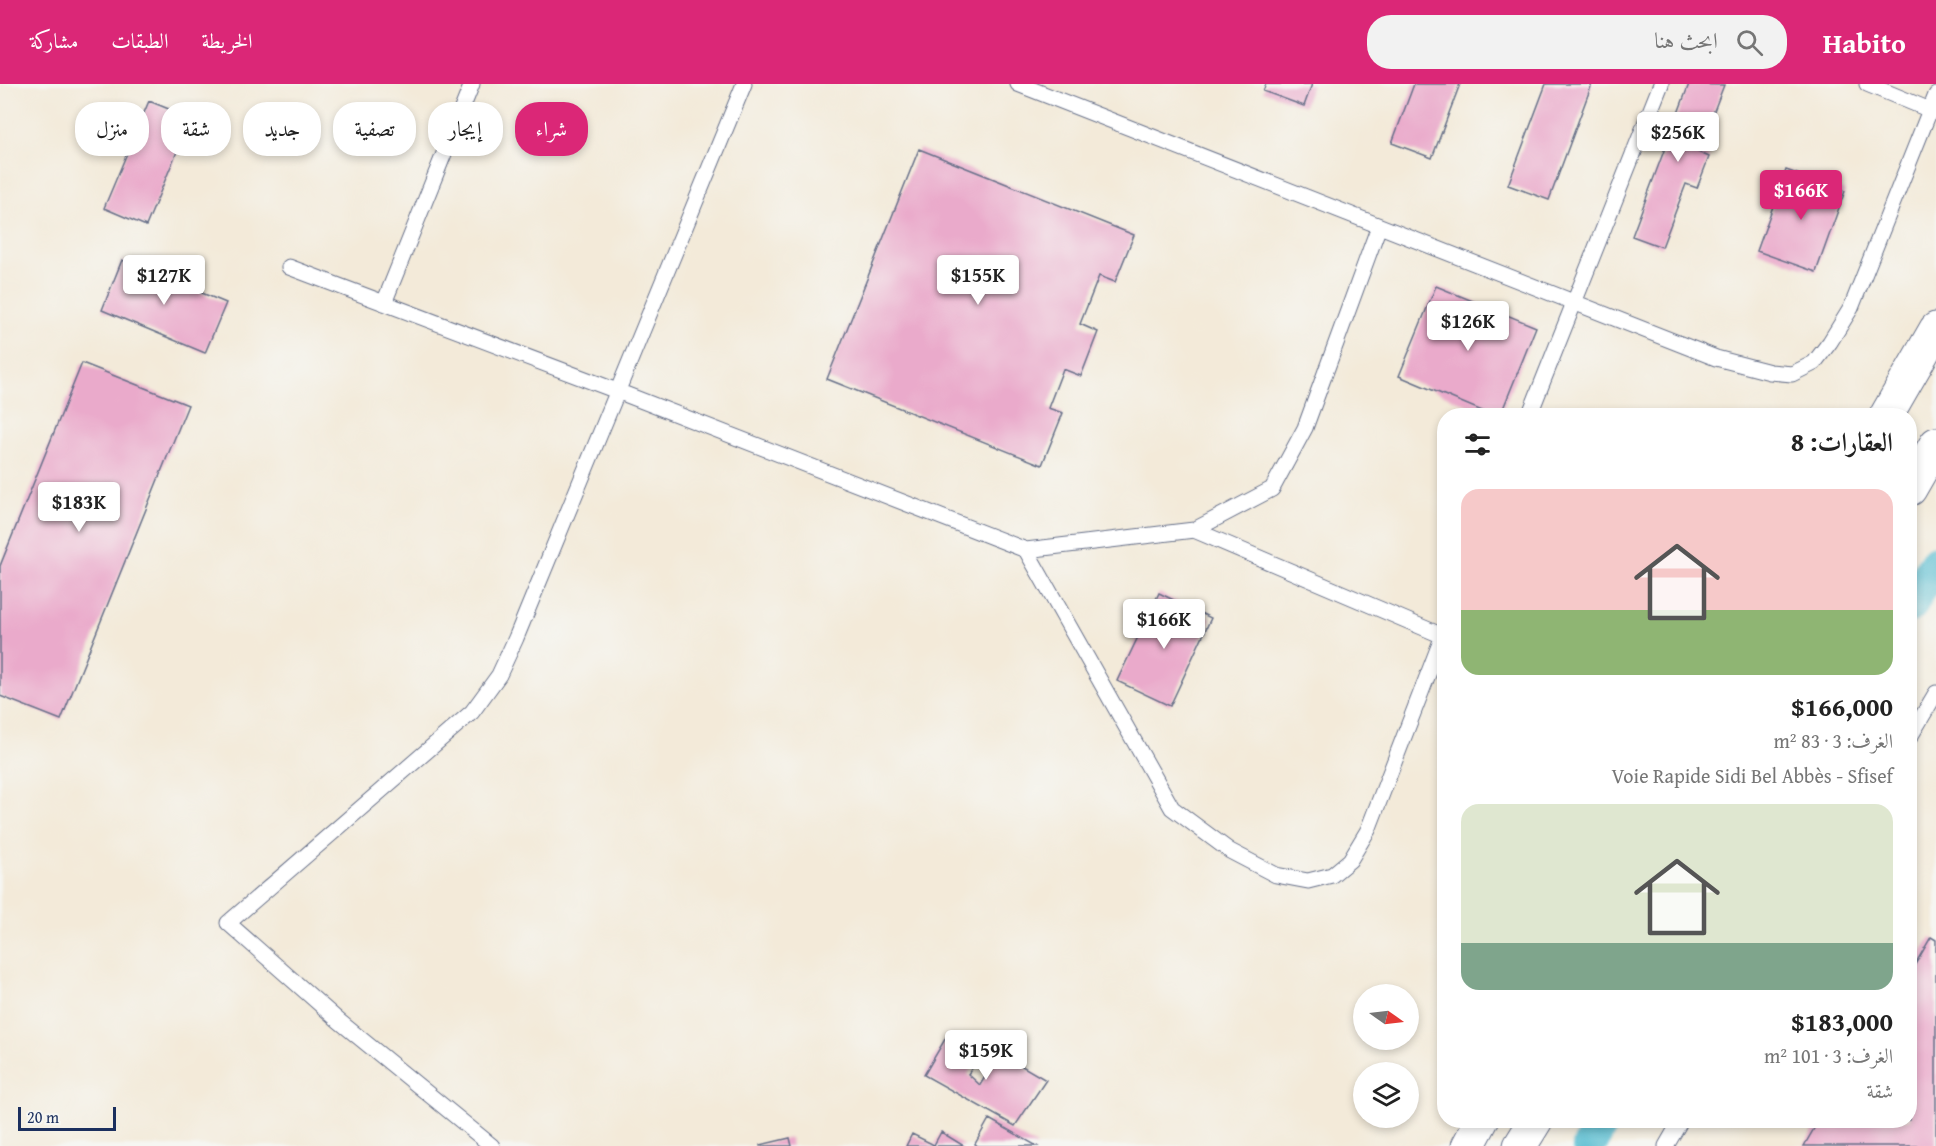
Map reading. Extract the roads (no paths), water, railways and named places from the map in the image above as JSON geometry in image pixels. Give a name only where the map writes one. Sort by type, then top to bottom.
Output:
[{"type":"highway","points":[[1891,408],[1936,328]]},
{"type":"highway","points":[[1917,477],[1936,444]]},
{"type":"highway","points":[[1468,1146],[1478,1128]]},
{"type":"highway","points":[[1520,1146],[1531,1128]]},
{"type":"lane","points":[[384,303],[472,84]]},
{"type":"lane","points":[[492,1146],[339,1021],[228,923],[472,712],[500,675],[744,84]]},
{"type":"lane","points":[[1018,84],[1716,358],[1770,372],[1792,374],[1814,363],[1851,308],[1933,103],[1867,84]]},
{"type":"lane","points":[[1532,408],[1572,302],[1661,84]]},
{"type":"lane","points":[[289,267],[617,391],[1026,550],[1194,530],[1272,489],[1305,428],[1379,226]]},
{"type":"lane","points":[[1194,530],[1437,632]]},
{"type":"lane","points":[[1026,550],[1172,808],[1230,851],[1276,875],[1308,881],[1332,875],[1350,860],[1368,830],[1437,653]]},
{"type":"lane","points":[[1917,725],[1936,693]]},
{"type":"lane","points":[[1666,1146],[1676,1128]]},
{"type":"waterway","points":[[1917,594],[1936,562]]},
{"type":"waterway","points":[[1589,1146],[1599,1128]]}]
